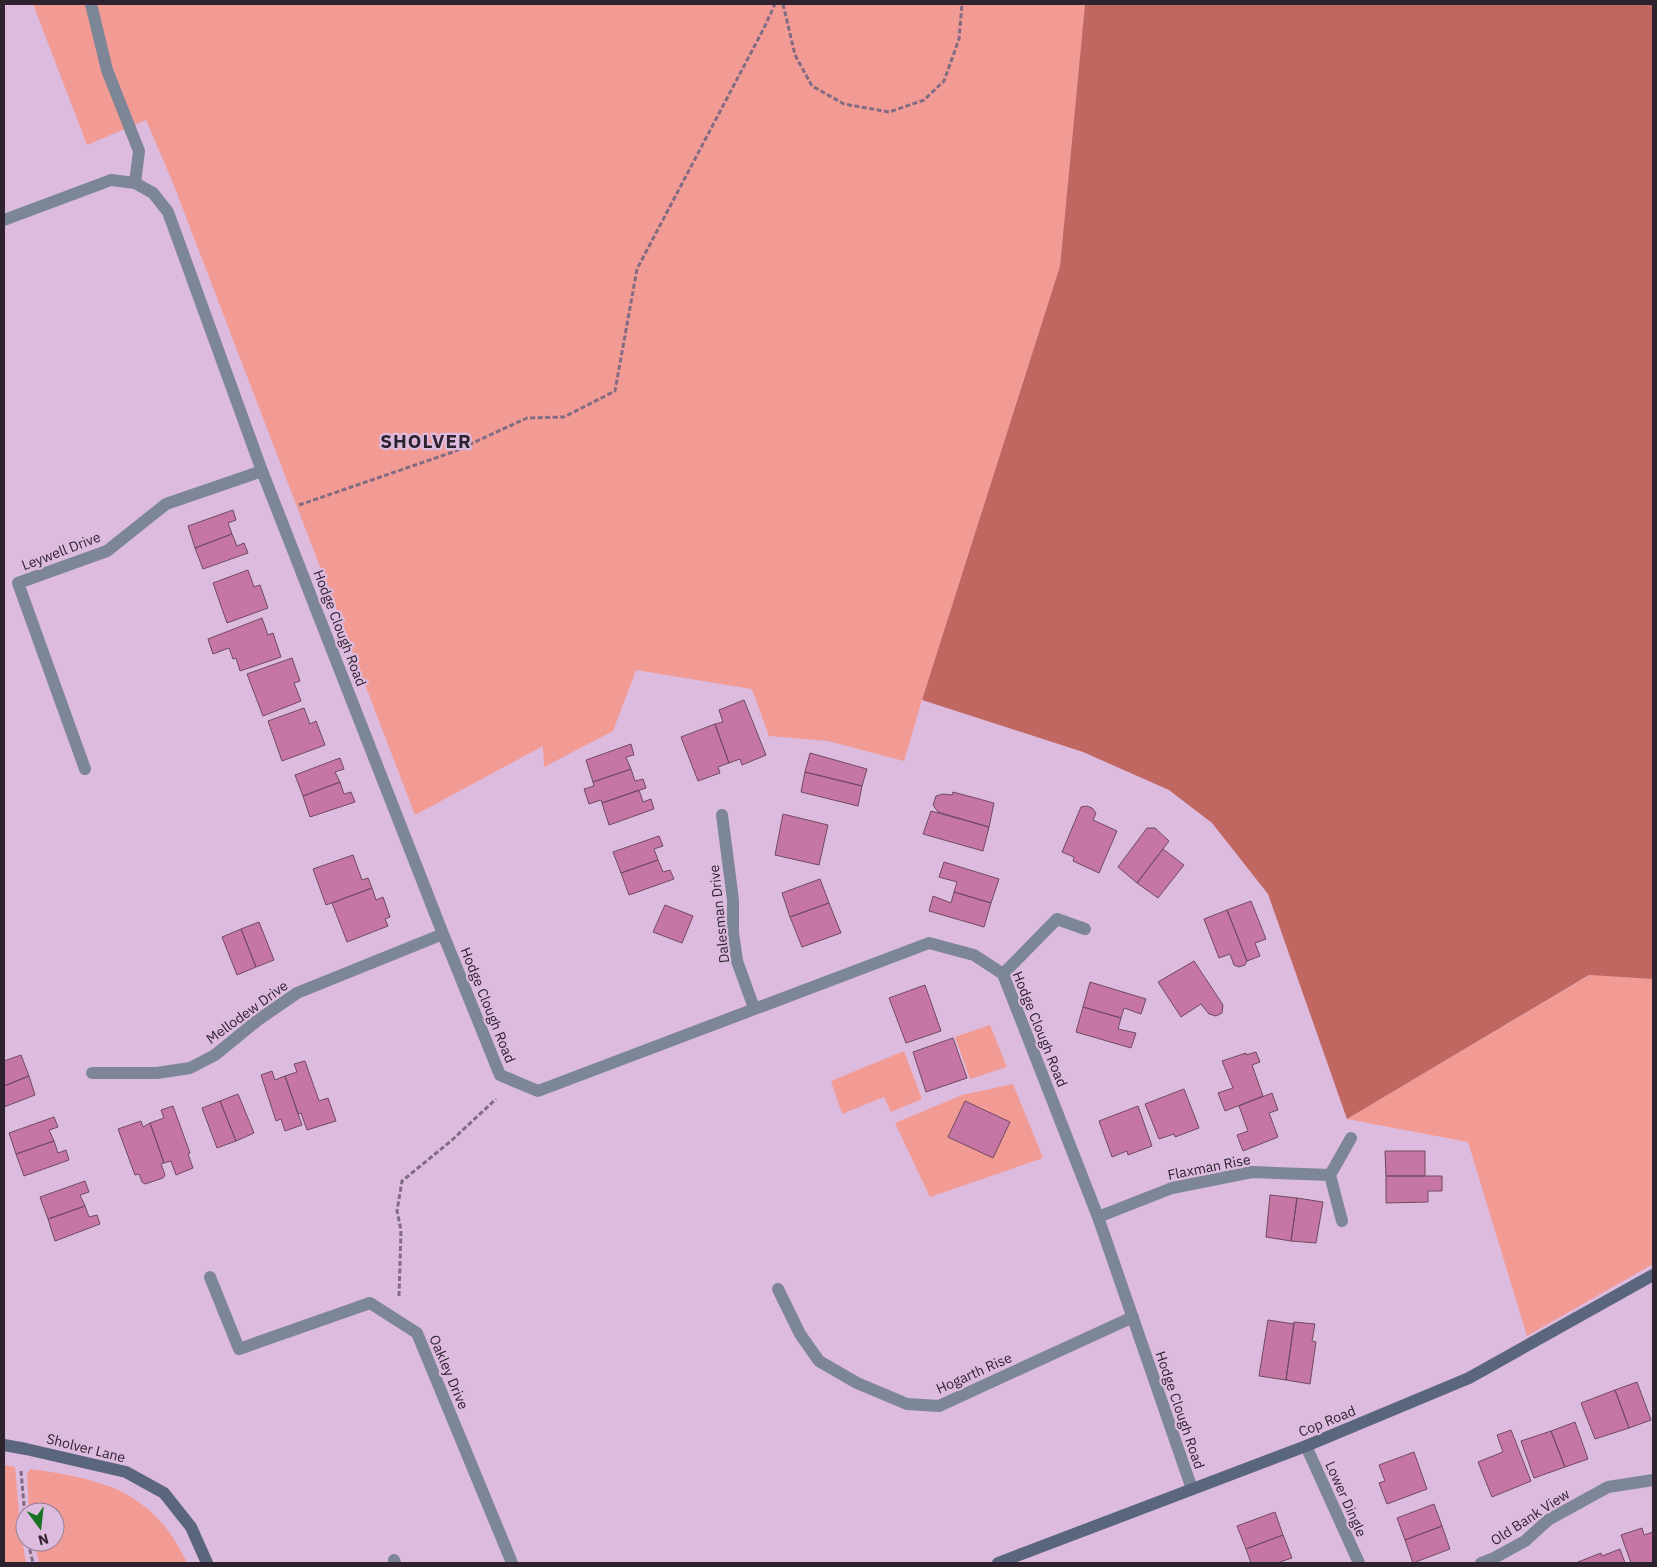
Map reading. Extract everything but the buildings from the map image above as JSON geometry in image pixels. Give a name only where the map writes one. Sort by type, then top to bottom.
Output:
[{"type":"street","points":[[91,4],[107,70],[139,151],[135,184]]},
{"type":"street","name":"Hodge Clough Road","points":[[4,220],[111,180],[135,184],[153,193],[168,212],[262,470],[500,1075],[538,1091],[929,943],[974,955],[1003,974],[1098,1217],[1192,1489]]},
{"type":"street","name":"Leywell Drive","points":[[85,769],[18,583],[108,551],[166,504],[262,470]]},
{"type":"street","name":"Dalesman Drive","points":[[722,815],[733,900],[733,932],[737,962],[754,1008]]},
{"type":"street","points":[[1003,974],[1058,919],[1085,929]]},
{"type":"street","name":"Mellodew Drive","points":[[92,1072],[157,1073],[190,1068],[215,1055],[258,1020],[297,993],[443,934]]},
{"type":"street","points":[[1342,1221],[1330,1175],[1351,1138]]},
{"type":"street","name":"Flaxman Rise","points":[[1098,1217],[1172,1188],[1252,1172],[1330,1175]]},
{"type":"street","name":"Cop Road","points":[[998,1563],[1306,1446],[1470,1378],[1653,1275]]},
{"type":"street","name":"Oakley Drive","points":[[210,1277],[240,1349],[370,1303],[416,1333],[512,1563]]},
{"type":"street","name":"Hogarth Rise","points":[[778,1289],[800,1334],[820,1362],[857,1383],[906,1404],[939,1406],[1133,1317]]},
{"type":"street","name":"Sholver Lane","points":[[4,1445],[126,1472],[164,1493],[191,1527],[207,1563]]},
{"type":"street","name":"Lower Dingle","points":[[1306,1446],[1359,1563]]},
{"type":"street","name":"Old Bank View","points":[[1481,1563],[1525,1541],[1548,1520],[1608,1487],[1653,1480]]},
{"type":"path","points":[[279,512],[453,452],[527,418],[564,417],[615,391],[637,269],[775,4]]},
{"type":"path","points":[[783,4],[795,55],[812,86],[844,104],[889,112],[924,100],[944,81],[959,39],[962,4]]},
{"type":"path","points":[[389,1315],[400,1294],[401,1230],[397,1211],[402,1181],[451,1141],[514,1081]]},
{"type":"path","points":[[24,1502],[21,1470],[26,1449]]},
{"type":"shaded area","points":[[33,4],[1085,4],[1060,266],[904,761],[828,741],[769,736],[752,689],[636,670],[613,731],[544,767],[543,746],[415,815],[173,183],[146,120],[87,145]]},
{"type":"shaded area","points":[[1085,4],[1653,4],[1653,979],[1589,975],[1347,1119],[1268,894],[1212,823],[1169,790],[1083,752],[922,700],[1060,266]]},
{"type":"shaded area","points":[[1590,975],[1653,979],[1653,1264],[1527,1336],[1468,1142],[1347,1119]]},
{"type":"shaded area","points":[[990,1025],[1007,1067],[970,1079],[955,1037]]},
{"type":"shaded area","points":[[904,1051],[922,1099],[891,1112],[884,1097],[842,1114],[831,1081]]},
{"type":"shaded area","points":[[1013,1084],[1043,1158],[930,1197],[895,1123],[962,1095]]},
{"type":"shaded area","points":[[4,1465],[15,1467],[18,1502],[15,1502],[15,1552],[24,1552],[26,1563],[4,1563]]},
{"type":"shaded area","points":[[30,1469],[56,1473],[103,1484],[124,1493],[142,1504],[159,1519],[174,1539],[187,1563],[39,1563],[36,1552],[65,1552],[65,1502],[28,1502],[27,1475]]},
{"type":"district","name":"SHOLVER","points":[[426,441]]}]
